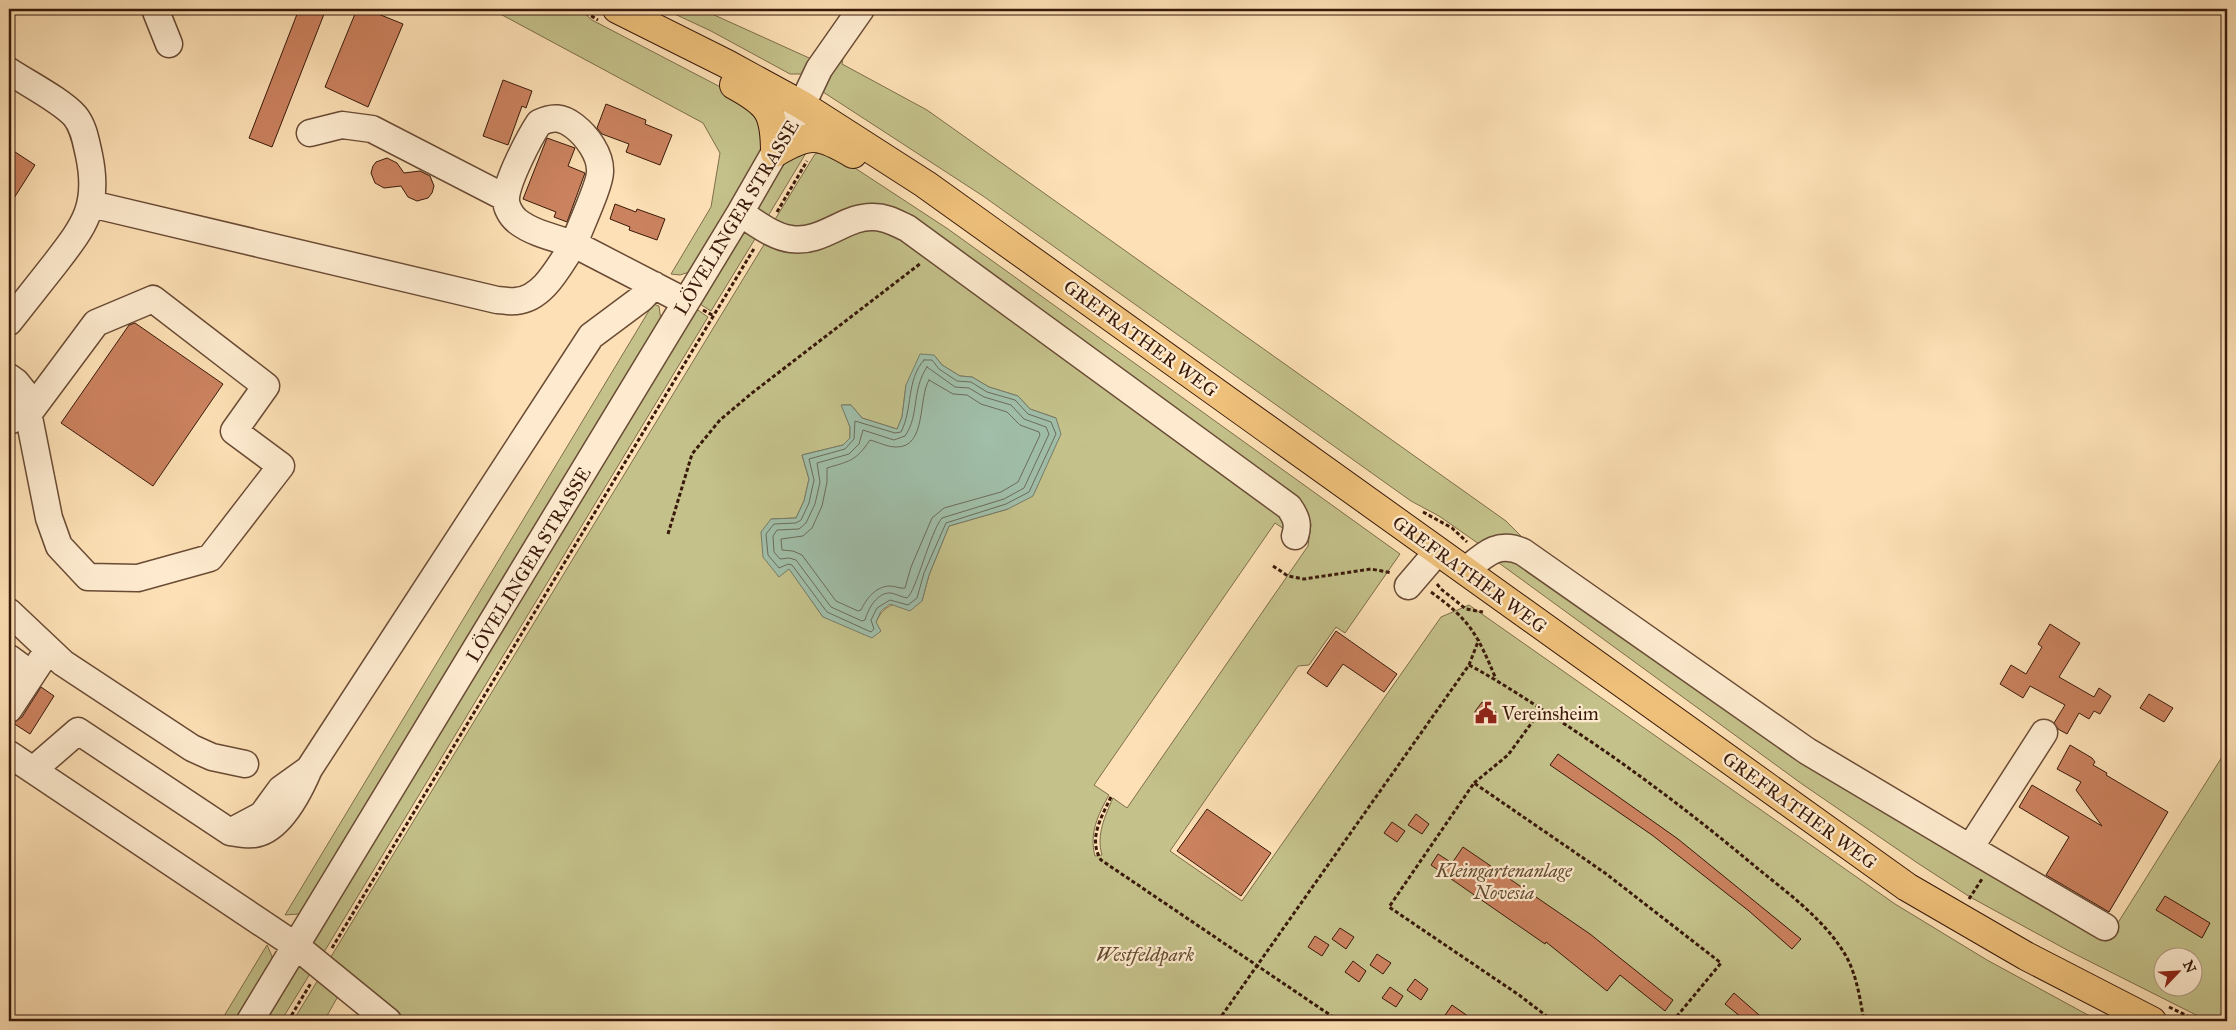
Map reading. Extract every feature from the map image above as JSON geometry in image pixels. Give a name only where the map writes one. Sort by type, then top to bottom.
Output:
[{"type":"main road","name":"GREFRATHER WEG","points":[[608,15],[653,26],[802,105],[926,184],[1438,551],[1474,564],[1907,886],[2026,956],[2158,1012]]},
{"type":"main road","points":[[653,26],[686,60],[755,97],[767,109],[784,148],[809,137],[823,138],[851,153],[982,240],[1006,241]]},
{"type":"street","points":[[155,9],[169,44]]},
{"type":"street","name":"LÖVELINGER STRASSE","points":[[250,1021],[740,213],[784,148],[819,69],[861,9]]},
{"type":"street","points":[[9,72],[64,107],[74,116],[81,126],[92,168],[93,184],[91,204],[80,232],[9,322]]},
{"type":"street","points":[[91,204],[497,300],[517,302],[531,297],[547,283],[574,244],[600,174],[599,160],[594,149],[578,129],[564,119],[550,118],[539,123],[509,185],[506,198],[508,211],[516,220],[531,229],[574,244],[686,302]]},
{"type":"street","points":[[310,133],[342,125],[372,129],[506,198]]},
{"type":"street","points":[[740,213],[783,238],[802,239],[820,237],[858,219],[873,216],[888,219],[907,228],[1289,507],[1296,517],[1297,529],[1294,536]]},
{"type":"street","points":[[33,770],[78,731],[230,832],[262,815],[288,782],[309,769],[591,336],[642,298],[654,285]]},
{"type":"street","points":[[9,377],[24,392],[19,417],[59,546],[88,578],[138,578],[210,558],[281,466],[234,432],[266,386],[153,299],[96,323],[19,417]]},
{"type":"street","points":[[1474,564],[1498,548],[1505,546],[1523,552],[1792,741],[2105,927]]},
{"type":"street","points":[[1411,583],[1438,551]]},
{"type":"street","points":[[9,612],[63,662],[192,748],[212,757],[245,764]]},
{"type":"street","points":[[9,708],[48,650]]},
{"type":"street","points":[[9,658],[20,666],[9,683]]},
{"type":"street","points":[[1970,848],[2044,732]]},
{"type":"street","points":[[9,754],[296,946],[322,965],[388,1021]]},
{"type":"path","points":[[580,9],[608,15]]},
{"type":"path","points":[[288,1021],[810,157],[809,151],[784,148]]},
{"type":"path","points":[[668,534],[692,454],[720,420],[937,249]]},
{"type":"path","points":[[1422,512],[1439,519],[1455,530],[1474,564]]},
{"type":"path","points":[[1273,566],[1288,576],[1304,579],[1371,568],[1388,571],[1453,608],[1479,639],[1496,679]]},
{"type":"path","points":[[1218,1021],[1470,665],[1479,639]]},
{"type":"path","points":[[1470,665],[1496,679],[1623,762],[1704,823],[1795,900],[1829,931],[1846,957],[1857,984],[1864,1021]]},
{"type":"path","points":[[1542,710],[1508,755],[1474,783],[1389,907],[1519,995],[1553,1021]]},
{"type":"path","points":[[1474,783],[1605,873],[1721,963],[1673,1021]]},
{"type":"path","points":[[1111,797],[1099,822],[1094,840],[1096,851],[1101,860],[1339,1021]]},
{"type":"path","points":[[1962,895],[1977,904]]},
{"type":"path","points":[[2158,1012],[2198,1021]]},
{"type":"green space","points":[[491,9],[574,9],[753,104],[767,145],[689,272],[680,275],[671,274],[711,207],[720,153],[703,123]]},
{"type":"green space","points":[[664,9],[701,9],[818,62],[806,74],[790,74],[711,31]]},
{"type":"green space","points":[[846,39],[842,64],[927,110],[1506,521],[1535,550],[1479,544],[1439,516],[1411,501],[983,196],[820,90]]},
{"type":"green space","points":[[798,148],[806,153],[765,221],[758,210],[759,197],[784,157]]},
{"type":"green space","points":[[829,151],[948,229],[1400,554],[1345,633],[1336,627],[1309,665],[1298,666],[1170,851],[1242,901],[1441,617],[1469,605],[1895,904],[1987,960],[2099,1021],[399,1021],[329,960],[768,238],[861,226],[885,226],[1285,514],[1287,531],[1275,523],[1094,785],[1109,795],[1098,817],[1094,832],[1093,848],[1095,856],[1102,855],[1100,848],[1101,833],[1104,819],[1113,798],[1127,808],[1308,546],[1311,524],[1292,501],[912,222],[818,229],[771,226],[815,154]],"holes":[[[934,355],[942,365],[960,376],[972,377],[989,387],[1018,396],[1030,409],[1056,418],[1008,509],[949,526],[929,575],[922,601],[889,606],[876,622],[823,617],[789,568],[771,519],[796,518],[804,501],[809,479],[802,455],[843,445],[850,438],[850,427],[842,405],[851,405],[862,418],[897,429],[902,417],[906,385]]]},
{"type":"green space","points":[[752,230],[758,234],[711,311],[695,301],[742,231]]},
{"type":"green space","points":[[653,304],[659,306],[661,321],[311,904],[298,914],[285,915]]},
{"type":"green space","points":[[692,306],[708,317],[321,957],[312,944]]},
{"type":"green space","points":[[1504,556],[1518,556],[2109,937],[2227,749],[2227,1021],[2208,1021],[2162,998],[2204,998],[2204,948],[2154,948],[2154,994],[2069,951],[1970,897],[1802,784],[1499,563]]},
{"type":"green space","points":[[267,945],[272,956],[269,974],[240,1021],[221,1021]]},
{"type":"green space","points":[[302,965],[313,969],[281,1021],[260,1021],[289,972]]},
{"type":"green space","points":[[321,975],[341,991],[324,1021],[293,1021]]},
{"type":"water","points":[[920,354],[934,355],[942,365],[960,376],[972,377],[989,387],[1018,396],[1030,409],[1056,418],[1061,434],[1033,496],[1008,509],[949,526],[929,575],[922,601],[910,611],[890,604],[881,611],[876,622],[881,631],[872,638],[823,617],[789,569],[779,577],[763,557],[761,532],[771,519],[796,518],[804,501],[809,479],[802,455],[843,445],[850,438],[850,427],[841,405],[851,405],[862,418],[897,429],[902,417],[906,385]]},
{"type":"building","points":[[299,9],[326,9],[272,147],[249,138]]},
{"type":"building","points":[[357,9],[366,9],[403,24],[368,107],[325,87]]},
{"type":"building","points":[[503,80],[532,91],[526,108],[522,106],[508,145],[483,136]]},
{"type":"building","points":[[606,104],[646,120],[645,124],[672,135],[660,165],[626,152],[629,144],[602,134],[597,128]]},
{"type":"building","points":[[547,138],[575,148],[568,166],[585,173],[567,222],[554,217],[556,212],[523,199]]},
{"type":"building","points":[[9,148],[35,165],[9,206]]},
{"type":"building","points":[[387,158],[397,163],[404,173],[420,171],[430,176],[434,186],[428,198],[417,201],[408,197],[401,186],[384,188],[375,183],[371,173],[373,166],[376,162]]},
{"type":"building","points":[[615,204],[636,212],[637,209],[665,219],[657,240],[629,230],[630,227],[610,219]]},
{"type":"building","points":[[135,323],[223,384],[153,486],[61,423],[129,325]]},
{"type":"building","points":[[2050,624],[2080,643],[2059,677],[2094,697],[2099,688],[2111,696],[2100,714],[2094,711],[2089,719],[2079,713],[2067,734],[2058,729],[2054,723],[2065,705],[2030,686],[2023,698],[2000,684],[2011,665],[2026,674],[2042,647],[2038,644]]},
{"type":"building","points":[[1336,631],[1397,674],[1384,692],[1343,664],[1327,687],[1307,673]]},
{"type":"building","points":[[41,687],[54,696],[30,734],[13,723],[22,717]]},
{"type":"building","points":[[2149,694],[2173,708],[2164,722],[2140,708]]},
{"type":"building","name":"Vereinsheim","points":[[1482,702],[1497,713],[1490,724],[1474,713]]},
{"type":"building","points":[[2070,745],[2092,758],[2095,762],[2093,765],[2107,773],[2106,775],[2168,812],[2109,912],[2046,875],[2069,837],[2019,807],[2032,785],[2102,826],[2076,790],[2081,782],[2057,769]]},
{"type":"building","points":[[1558,754],[1678,839],[1801,939],[1792,949],[1749,911],[1652,835],[1550,765]]},
{"type":"building","points":[[1207,809],[1271,853],[1241,896],[1177,851]]},
{"type":"building","points":[[1416,814],[1429,824],[1422,834],[1408,825]]},
{"type":"building","points":[[1392,822],[1405,831],[1397,842],[1384,833]]},
{"type":"building","points":[[1463,847],[1590,934],[1673,1000],[1665,1011],[1620,975],[1607,991],[1546,942],[1545,944],[1431,865],[1438,854],[1452,863]]},
{"type":"building","points":[[2165,896],[2210,923],[2202,938],[2156,910]]},
{"type":"building","points":[[1340,928],[1354,937],[1346,949],[1332,939]]},
{"type":"building","points":[[1315,936],[1329,945],[1322,956],[1308,947]]},
{"type":"building","points":[[1377,954],[1391,963],[1383,974],[1370,965]]},
{"type":"building","points":[[1353,961],[1366,971],[1359,982],[1345,972]]},
{"type":"building","points":[[1415,979],[1428,989],[1421,1000],[1407,990]]},
{"type":"building","points":[[1390,987],[1403,996],[1396,1007],[1382,998]]},
{"type":"building","points":[[1734,993],[1766,1021],[1746,1021],[1725,1004]]},
{"type":"building","points":[[1452,1005],[1475,1021],[1441,1021]]},
{"type":"place","name":"Vereinsheim","points":[[1486,713]]},
{"type":"park label","name":"Kleingartenanlage Novesia","points":[[1504,881]]},
{"type":"park label","name":"Westfeldpark","points":[[1145,954]]}]
